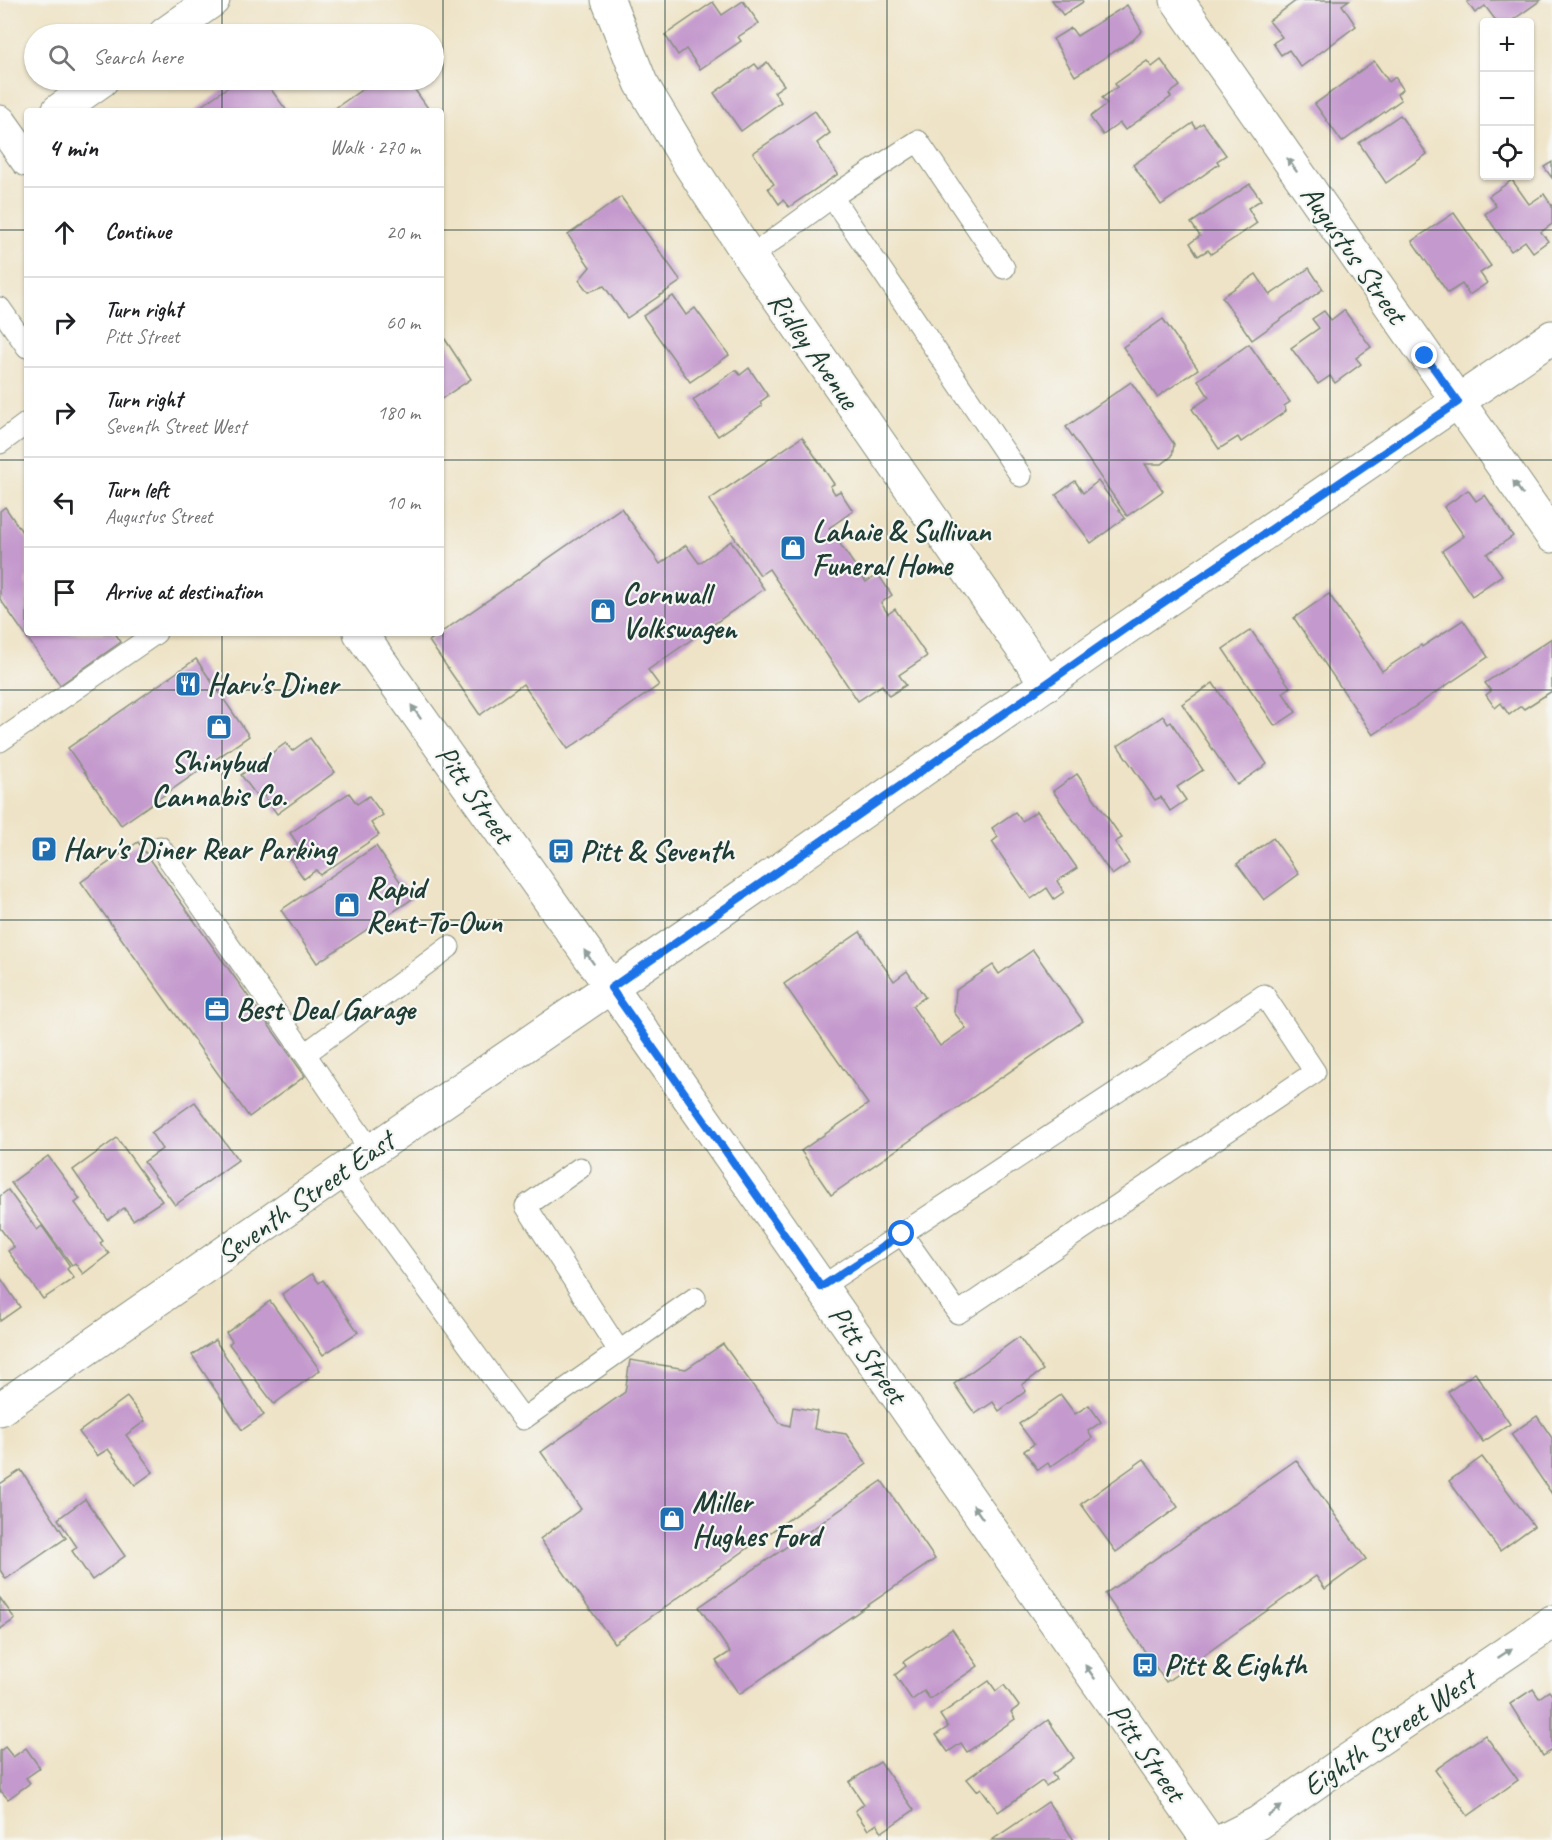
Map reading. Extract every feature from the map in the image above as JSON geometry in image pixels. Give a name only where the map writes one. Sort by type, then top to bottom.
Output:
[{"type":"street","points":[[179,24],[213,0]]},
{"type":"street","name":"Ridley Avenue","points":[[608,0],[641,83],[690,165],[750,257],[1047,684]]},
{"type":"street","name":"Augustus Street","points":[[1177,0],[1552,536]]},
{"type":"street","points":[[62,108],[88,90]]},
{"type":"street","name":"Seventh Street East","points":[[0,1409],[339,1173],[611,988],[1126,628],[1552,338]]},
{"type":"street","name":"Pitt Street","points":[[362,636],[1208,1840]]},
{"type":"street","name":"Eighth Street West","points":[[1224,1840],[1258,1823],[1552,1622]]},
{"type":"lane","points":[[750,257],[832,197],[918,141],[1004,268]]},
{"type":"lane","points":[[832,197],[1021,476]]},
{"type":"lane","points":[[0,308],[24,343]]},
{"type":"lane","points":[[0,443],[24,425]]},
{"type":"lane","points":[[0,741],[152,636]]},
{"type":"lane","points":[[160,847],[371,1151]]},
{"type":"lane","points":[[305,1053],[449,947]]},
{"type":"lane","points":[[821,1287],[1264,996],[1315,1072],[958,1313],[902,1234]]},
{"type":"lane","points":[[580,1168],[526,1206],[619,1351]]},
{"type":"lane","points":[[339,1173],[371,1212],[523,1419],[694,1298]]},
{"type":"building","points":[[1052,0],[1082,0],[1083,2],[1063,15]]},
{"type":"building","points":[[1297,0],[1349,0],[1342,5],[1356,26],[1301,67],[1289,50],[1281,55],[1273,43],[1282,37],[1269,21]]},
{"type":"building","points":[[1471,0],[1541,0],[1516,18],[1494,18],[1485,6],[1475,13],[1467,2]]},
{"type":"building","points":[[743,1],[759,23],[738,37],[741,41],[700,69],[686,49],[678,55],[665,35],[713,2],[722,15]]},
{"type":"building","points":[[1127,5],[1142,31],[1133,40],[1075,76],[1053,39],[1071,28],[1077,36]]},
{"type":"building","points":[[1161,60],[1180,86],[1169,94],[1171,97],[1125,130],[1120,123],[1103,135],[1090,117],[1107,104],[1102,98],[1117,87],[1115,84],[1147,61],[1152,67]]},
{"type":"building","points":[[1374,61],[1389,82],[1395,77],[1403,89],[1397,94],[1401,100],[1342,142],[1315,104]]},
{"type":"building","points":[[767,62],[784,85],[774,92],[781,102],[741,131],[714,93],[755,64],[759,69]]},
{"type":"building","points":[[224,90],[271,90],[285,108],[198,108]]},
{"type":"building","points":[[361,90],[415,90],[428,108],[335,108]]},
{"type":"building","points":[[815,111],[830,133],[817,143],[838,174],[789,207],[783,200],[779,204],[768,188],[774,184],[753,153]]},
{"type":"building","points":[[1400,115],[1427,154],[1386,183],[1359,143]]},
{"type":"building","points":[[1193,123],[1196,128],[1203,123],[1226,155],[1217,161],[1219,164],[1161,205],[1133,165]]},
{"type":"building","points":[[1552,162],[1552,178],[1544,167]]},
{"type":"building","points":[[1512,180],[1529,204],[1544,194],[1552,206],[1552,224],[1541,232],[1548,241],[1533,252],[1525,241],[1511,251],[1485,214],[1496,206],[1489,196]]},
{"type":"building","points":[[1250,184],[1261,200],[1248,208],[1257,223],[1211,254],[1208,250],[1198,256],[1190,243],[1200,236],[1191,223]]},
{"type":"building","points":[[621,197],[681,281],[627,318],[604,286],[588,292],[579,280],[590,267],[568,235]]},
{"type":"building","points":[[1454,213],[1491,266],[1480,273],[1487,283],[1469,295],[1462,284],[1448,293],[1412,241]]},
{"type":"building","points":[[1309,268],[1323,289],[1252,340],[1222,297],[1256,274],[1270,295]]},
{"type":"building","points":[[673,296],[686,315],[695,308],[729,355],[690,382],[643,316]]},
{"type":"building","points":[[1344,310],[1371,347],[1356,358],[1361,364],[1335,383],[1330,376],[1318,384],[1291,348],[1319,328],[1312,319],[1324,311],[1331,320]]},
{"type":"building","points":[[1163,319],[1198,369],[1157,397],[1123,347]]},
{"type":"building","points":[[444,338],[471,379],[444,397]]},
{"type":"building","points":[[1249,344],[1290,402],[1284,406],[1286,411],[1241,442],[1238,437],[1219,449],[1192,409],[1209,397],[1198,380]]},
{"type":"building","points":[[749,368],[768,396],[760,402],[762,406],[718,436],[693,400],[736,370],[740,375]]},
{"type":"building","points":[[1131,382],[1174,444],[1172,456],[1162,464],[1145,464],[1163,491],[1127,516],[1066,427]]},
{"type":"building","name":"Lahaie & Sullivan Funeral Home","points":[[802,437],[834,484],[830,486],[835,494],[840,491],[853,511],[829,528],[866,582],[878,574],[892,595],[881,603],[888,614],[895,609],[927,656],[899,675],[906,685],[889,696],[882,685],[858,701],[769,569],[760,575],[709,500]]},
{"type":"building","points":[[1075,481],[1083,493],[1098,481],[1125,518],[1091,543],[1056,495]]},
{"type":"building","points":[[1468,490],[1476,501],[1485,495],[1513,536],[1487,554],[1502,575],[1472,596],[1442,551],[1464,536],[1444,507]]},
{"type":"building","points":[[5,507],[24,535],[24,633],[0,599],[0,511]]},
{"type":"building","name":"Cornwall Volkswagen","points":[[621,508],[660,564],[686,545],[699,563],[731,541],[764,589],[648,670],[659,685],[568,749],[523,684],[480,715],[429,641],[436,636],[444,636],[444,631]]},
{"type":"building","points":[[1329,594],[1382,671],[1463,620],[1488,657],[1373,735],[1294,618]]},
{"type":"building","points":[[1251,630],[1290,687],[1283,693],[1296,712],[1275,726],[1223,649]]},
{"type":"building","points":[[26,636],[117,636],[121,642],[60,685]]},
{"type":"building","points":[[1552,638],[1552,691],[1524,709],[1521,706],[1509,715],[1501,703],[1495,708],[1486,695],[1491,691],[1485,683]]},
{"type":"building","points":[[196,659],[249,736],[121,825],[68,748]]},
{"type":"building","points":[[1213,683],[1267,764],[1237,785],[1182,704]]},
{"type":"building","points":[[1163,716],[1168,724],[1171,722],[1203,770],[1177,787],[1186,800],[1170,811],[1161,797],[1155,800],[1118,746]]},
{"type":"building","points":[[310,738],[335,772],[277,814],[261,792],[256,795],[241,775],[286,743],[292,751]]},
{"type":"building","points":[[1077,774],[1122,838],[1115,842],[1129,863],[1112,875],[1053,791]]},
{"type":"building","points":[[349,793],[357,804],[369,796],[383,815],[371,823],[379,835],[320,875],[316,870],[304,879],[289,857],[301,849],[290,833]]},
{"type":"building","points":[[1037,811],[1077,868],[1057,881],[1064,892],[1054,899],[1047,888],[1031,899],[992,842],[998,837],[992,828],[1015,812],[1022,821]]},
{"type":"building","points":[[1273,838],[1299,874],[1264,900],[1237,864]]},
{"type":"building","points":[[138,842],[305,1076],[249,1117],[81,882]]},
{"type":"building","name":"Rapid Rent-To-Own","points":[[376,846],[412,899],[317,963],[281,910]]},
{"type":"building","points":[[860,932],[894,981],[907,971],[925,997],[912,1006],[940,1046],[966,1028],[954,1012],[956,990],[993,965],[999,974],[1033,950],[1083,1021],[831,1195],[801,1151],[868,1104],[784,984]]},
{"type":"building","points":[[195,1102],[238,1160],[175,1205],[144,1162],[162,1149],[151,1133]]},
{"type":"building","points":[[117,1138],[162,1201],[133,1220],[124,1208],[108,1220],[73,1170]]},
{"type":"building","points":[[48,1156],[80,1199],[75,1203],[103,1241],[100,1243],[109,1254],[83,1274],[75,1263],[72,1265],[11,1183]]},
{"type":"building","points":[[8,1190],[37,1230],[42,1226],[70,1266],[67,1269],[74,1278],[43,1299],[8,1251],[14,1247],[0,1228],[0,1196]]},
{"type":"building","points":[[312,1274],[319,1283],[323,1280],[358,1332],[323,1355],[282,1294]]},
{"type":"building","points":[[0,1277],[20,1307],[0,1321]]},
{"type":"building","points":[[270,1301],[320,1370],[274,1404],[229,1344],[232,1341],[226,1333]]},
{"type":"building","points":[[1019,1337],[1043,1370],[1022,1385],[1026,1391],[999,1411],[993,1402],[975,1414],[954,1384]]},
{"type":"building","points":[[215,1340],[264,1415],[242,1430],[192,1355]]},
{"type":"building","points":[[723,1344],[780,1423],[790,1426],[793,1407],[817,1411],[814,1429],[846,1434],[867,1464],[614,1643],[540,1539],[581,1509],[541,1452],[625,1392],[630,1360],[686,1369]]},
{"type":"building","points":[[1475,1373],[1510,1424],[1483,1442],[1448,1392]]},
{"type":"building","points":[[1061,1395],[1075,1414],[1089,1405],[1101,1422],[1088,1431],[1092,1438],[1050,1467],[1048,1463],[1038,1470],[1024,1451],[1034,1444],[1019,1424]]},
{"type":"building","points":[[127,1397],[145,1421],[126,1435],[153,1472],[135,1485],[108,1449],[97,1456],[79,1432]]},
{"type":"building","points":[[1537,1416],[1552,1438],[1552,1494],[1511,1434]]},
{"type":"building","points":[[1482,1457],[1534,1526],[1500,1551],[1449,1481]]},
{"type":"building","points":[[1144,1459],[1178,1507],[1116,1552],[1081,1504]]},
{"type":"building","points":[[1296,1460],[1366,1559],[1325,1589],[1316,1576],[1166,1682],[1105,1594]]},
{"type":"building","points":[[21,1470],[66,1538],[6,1579],[0,1570],[0,1484]]},
{"type":"building","points":[[882,1481],[935,1559],[739,1694],[716,1661],[730,1652],[699,1607]]},
{"type":"building","points":[[85,1499],[125,1556],[92,1580],[72,1551],[77,1547],[58,1519]]},
{"type":"building","points":[[0,1598],[15,1619],[0,1629]]},
{"type":"building","points":[[952,1629],[978,1666],[930,1699],[924,1691],[912,1700],[895,1675],[906,1666],[903,1662]]},
{"type":"building","points":[[989,1681],[996,1691],[1004,1685],[1019,1706],[1011,1712],[1015,1719],[967,1752],[961,1743],[948,1752],[936,1735],[948,1727],[940,1715]]},
{"type":"building","points":[[1533,1689],[1539,1698],[1549,1691],[1552,1695],[1552,1750],[1543,1756],[1510,1704]]},
{"type":"building","points":[[1048,1720],[1074,1758],[1052,1774],[1056,1779],[1046,1786],[1042,1781],[998,1812],[981,1788],[977,1791],[967,1779]]},
{"type":"building","points":[[1485,1735],[1518,1780],[1468,1816],[1435,1770]]},
{"type":"building","points":[[5,1747],[13,1757],[26,1748],[40,1768],[26,1778],[30,1783],[8,1799],[0,1792],[0,1751]]},
{"type":"building","points":[[880,1762],[914,1810],[882,1832],[877,1824],[868,1830],[855,1811],[864,1804],[849,1782]]},
{"type":"building","points":[[1048,1802],[1074,1840],[992,1840]]},
{"type":"place","name":"Lahaie & Sullivan Funeral Home","points":[[793,548]]},
{"type":"place","name":"Cornwall Volkswagen","points":[[603,611]]},
{"type":"place","name":"Harv's Diner","points":[[188,684]]},
{"type":"place","name":"Shinybud Cannabis Co.","points":[[219,727]]},
{"type":"place","name":"Harv's Diner Rear Parking","points":[[44,849]]},
{"type":"place","name":"Pitt & Seventh","points":[[561,851]]},
{"type":"place","name":"Rapid Rent-To-Own","points":[[347,905]]},
{"type":"place","name":"Best Deal Garage","points":[[217,1009]]},
{"type":"place","name":"Miller Hughes Ford","points":[[672,1519]]},
{"type":"place","name":"Pitt & Eighth","points":[[1145,1665]]},
{"type":"route","points":[[902,1234],[821,1287],[611,988],[1126,628],[1458,402],[1425,356]]}]
